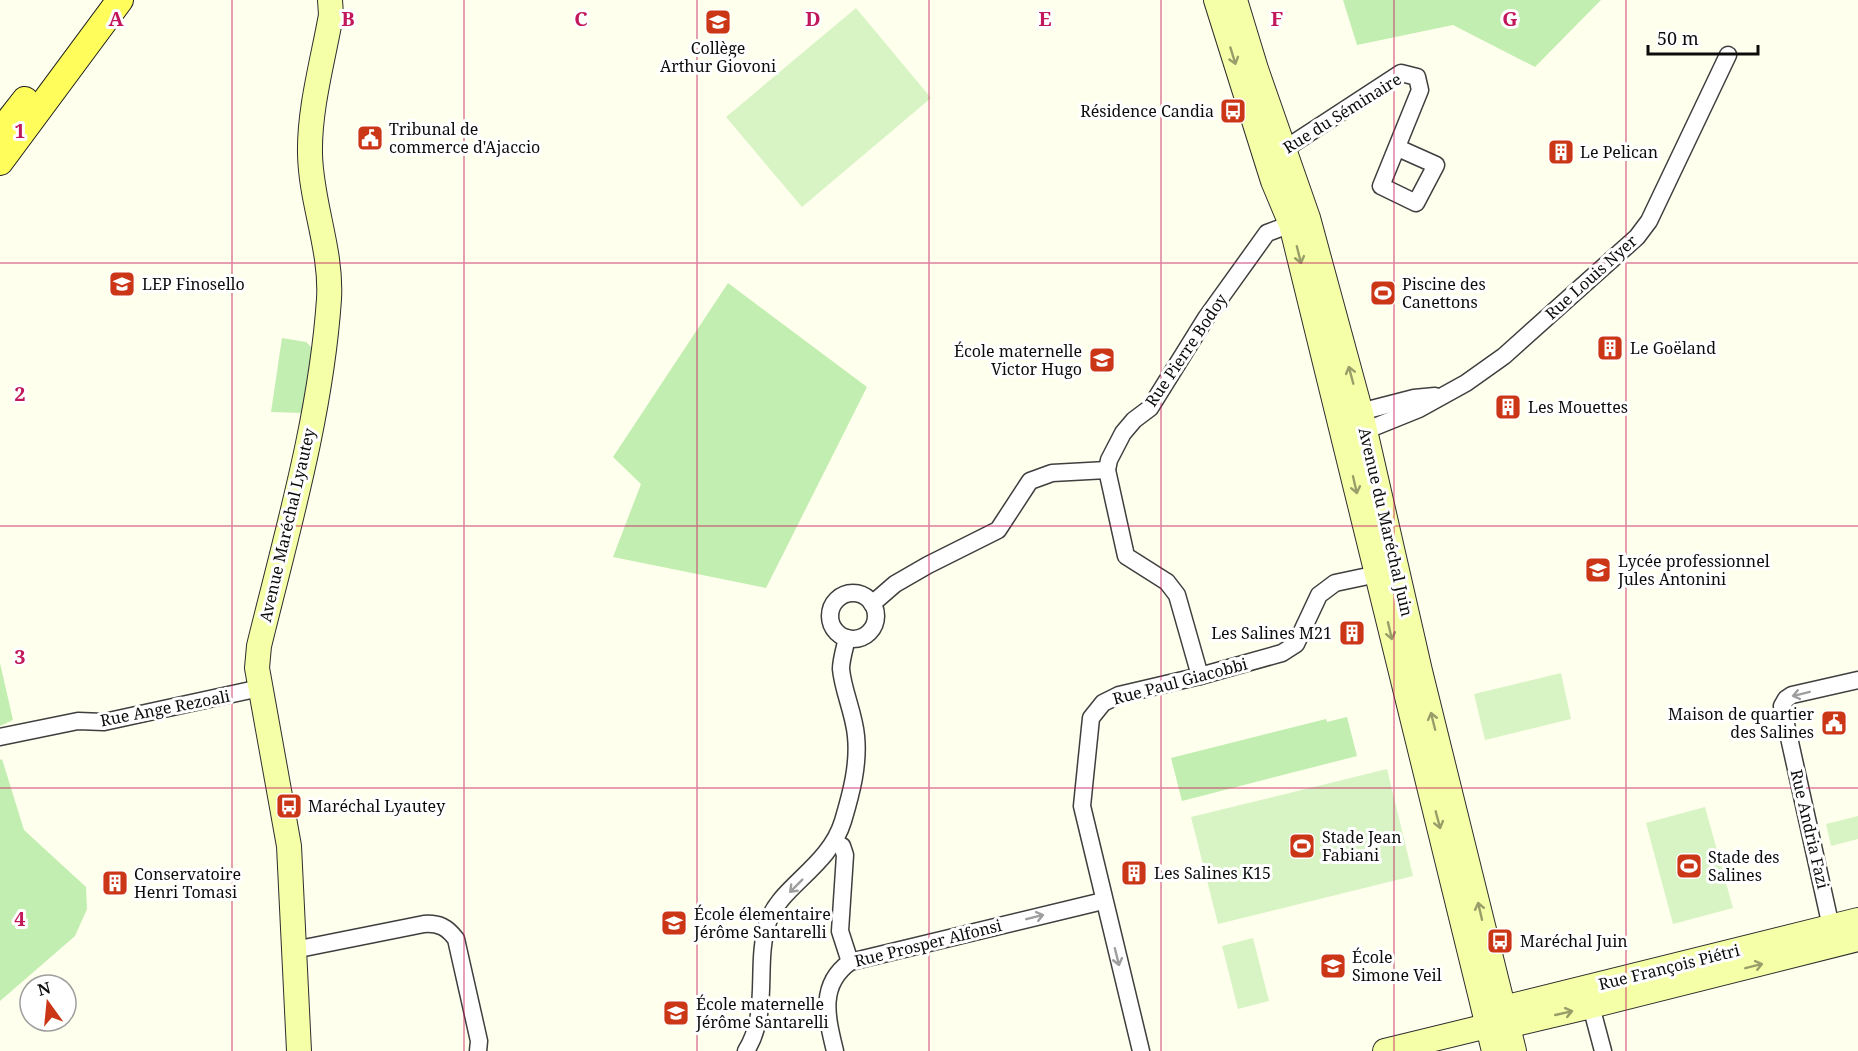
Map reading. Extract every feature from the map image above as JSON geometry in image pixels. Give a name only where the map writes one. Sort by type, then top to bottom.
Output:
[{"type":"main road","points":[[0,132],[102,0]]},
{"type":"main road","points":[[0,162],[120,0]]},
{"type":"street","name":"Avenue Maréchal Lyautey","points":[[299,1051],[289,846],[257,668],[259,646],[301,476],[326,328],[329,295],[326,254],[310,154],[312,128],[331,15],[330,0]]},
{"type":"street","name":"Avenue du Maréchal Juin","points":[[1216,0],[1275,155],[1308,218],[1386,572],[1499,1020],[1514,1051]]},
{"type":"street","name":"Avenue du Maréchal Juin","points":[[1235,0],[1291,224],[1353,425]]},
{"type":"street","name":"Rue Louis Nyer","points":[[1353,425],[1419,409],[1466,383],[1504,356],[1637,237],[1649,221],[1728,55]]},
{"type":"street","name":"Rue du Séminaire","points":[[1275,155],[1401,73],[1417,77],[1420,90],[1398,148]]},
{"type":"street","name":"Rue Pierre Bodoy","points":[[1107,470],[1123,433],[1150,408],[1206,318],[1267,233],[1291,224]]},
{"type":"street","points":[[872,604],[895,584],[920,569],[998,530],[1030,481],[1052,473],[1107,470],[1126,556],[1167,582],[1177,595],[1200,676]]},
{"type":"street","name":"Rue Paul Giacobbi","points":[[1141,1051],[1102,901],[1082,806],[1092,718],[1103,703],[1119,695],[1200,676],[1282,653],[1296,644],[1319,596],[1335,583],[1386,572]]},
{"type":"street","points":[[854,593],[867,598],[872,604],[876,616],[872,629],[859,638],[847,638],[835,630],[832,624],[832,609],[835,603],[847,594],[854,593]]},
{"type":"street","points":[[746,1051],[760,1017],[763,942],[768,920],[780,902],[835,843],[856,763],[856,737],[841,668],[847,638]]},
{"type":"street","name":"Rue Andria Fazi","points":[[1831,927],[1782,706],[1792,695],[1858,680]]},
{"type":"street","name":"Rue Ange Rezoali","points":[[0,737],[78,721],[104,722],[260,688]]},
{"type":"street","points":[[835,843],[842,846],[845,855],[840,930],[842,945],[850,962]]},
{"type":"street","name":"Rue Prosper Alfonsi","points":[[835,1051],[826,1013],[826,1003],[830,984],[838,970],[850,962],[1102,901]]},
{"type":"street","name":"Rue François Piétri","points":[[1385,1051],[1858,920]]},
{"type":"street","points":[[294,950],[424,924],[437,923],[449,929],[456,939],[479,1041],[478,1051]]},
{"type":"street","name":"Rue François Piétri","points":[[1499,1020],[1591,1006],[1858,939]]},
{"type":"street","points":[[1591,1006],[1603,1051]]},
{"type":"street","name":"Avenue du Maréchal Juin","points":[[1494,1051],[1499,1020]]},
{"type":"green space","points":[[1343,0],[1601,0],[1535,67],[1453,25],[1357,45]]},
{"type":"green space","points":[[856,8],[931,98],[802,207],[726,117]]},
{"type":"green space","points":[[728,283],[867,387],[766,588],[613,557],[641,484],[613,457]]},
{"type":"green space","points":[[282,338],[306,342],[312,348],[304,413],[271,412]]},
{"type":"green space","points":[[0,663],[13,720],[0,726]]},
{"type":"green space","points":[[1561,673],[1571,719],[1485,740],[1474,694]]},
{"type":"green space","points":[[1347,717],[1357,756],[1182,801],[1171,758],[1326,719],[1327,722]]},
{"type":"green space","points":[[2,759],[24,830],[86,887],[87,909],[75,936],[32,973],[18,973],[18,985],[0,1001],[0,760]]},
{"type":"green space","name":"Stade Jean Fabiani","points":[[1387,769],[1413,876],[1218,924],[1191,817]]},
{"type":"green space","name":"Stade des Salines","points":[[1705,807],[1733,908],[1673,924],[1646,823]]},
{"type":"green space","points":[[1858,816],[1858,839],[1831,846],[1826,824]]},
{"type":"green space","points":[[1253,938],[1269,1001],[1238,1009],[1222,946]]},
{"type":"place","name":"Collège Arthur Giovoni","points":[[718,22]]},
{"type":"place","name":"Résidence Candia","points":[[1233,111]]},
{"type":"place","name":"Tribunal de commerce d'Ajaccio","points":[[370,138]]},
{"type":"place","name":"Le Pelican","points":[[1561,152]]},
{"type":"place","name":"LEP Finosello","points":[[122,284]]},
{"type":"place","name":"Piscine des Canettons","points":[[1383,293]]},
{"type":"place","name":"Le Goëland","points":[[1610,348]]},
{"type":"place","name":"École maternelle Victor Hugo","points":[[1102,360]]},
{"type":"place","name":"Les Mouettes","points":[[1508,407]]},
{"type":"place","name":"Lycée professionnel Jules Antonini","points":[[1598,570]]},
{"type":"place","name":"Les Salines M21","points":[[1352,633]]},
{"type":"place","name":"Maison de quartier des Salines","points":[[1834,723]]},
{"type":"place","name":"Maréchal Lyautey","points":[[289,806]]},
{"type":"place","name":"Stade Jean Fabiani","points":[[1302,846]]},
{"type":"place","name":"Stade des Salines","points":[[1689,866]]},
{"type":"place","name":"Les Salines K15","points":[[1134,873]]},
{"type":"place","name":"Conservatoire Henri Tomasi","points":[[115,883]]},
{"type":"place","name":"École élementaire Jérôme Santarelli","points":[[674,923]]},
{"type":"place","name":"Maréchal Juin","points":[[1500,941]]},
{"type":"place","name":"École Simone Veil","points":[[1333,966]]},
{"type":"place","name":"École maternelle Jérôme Santarelli","points":[[676,1013]]}]
